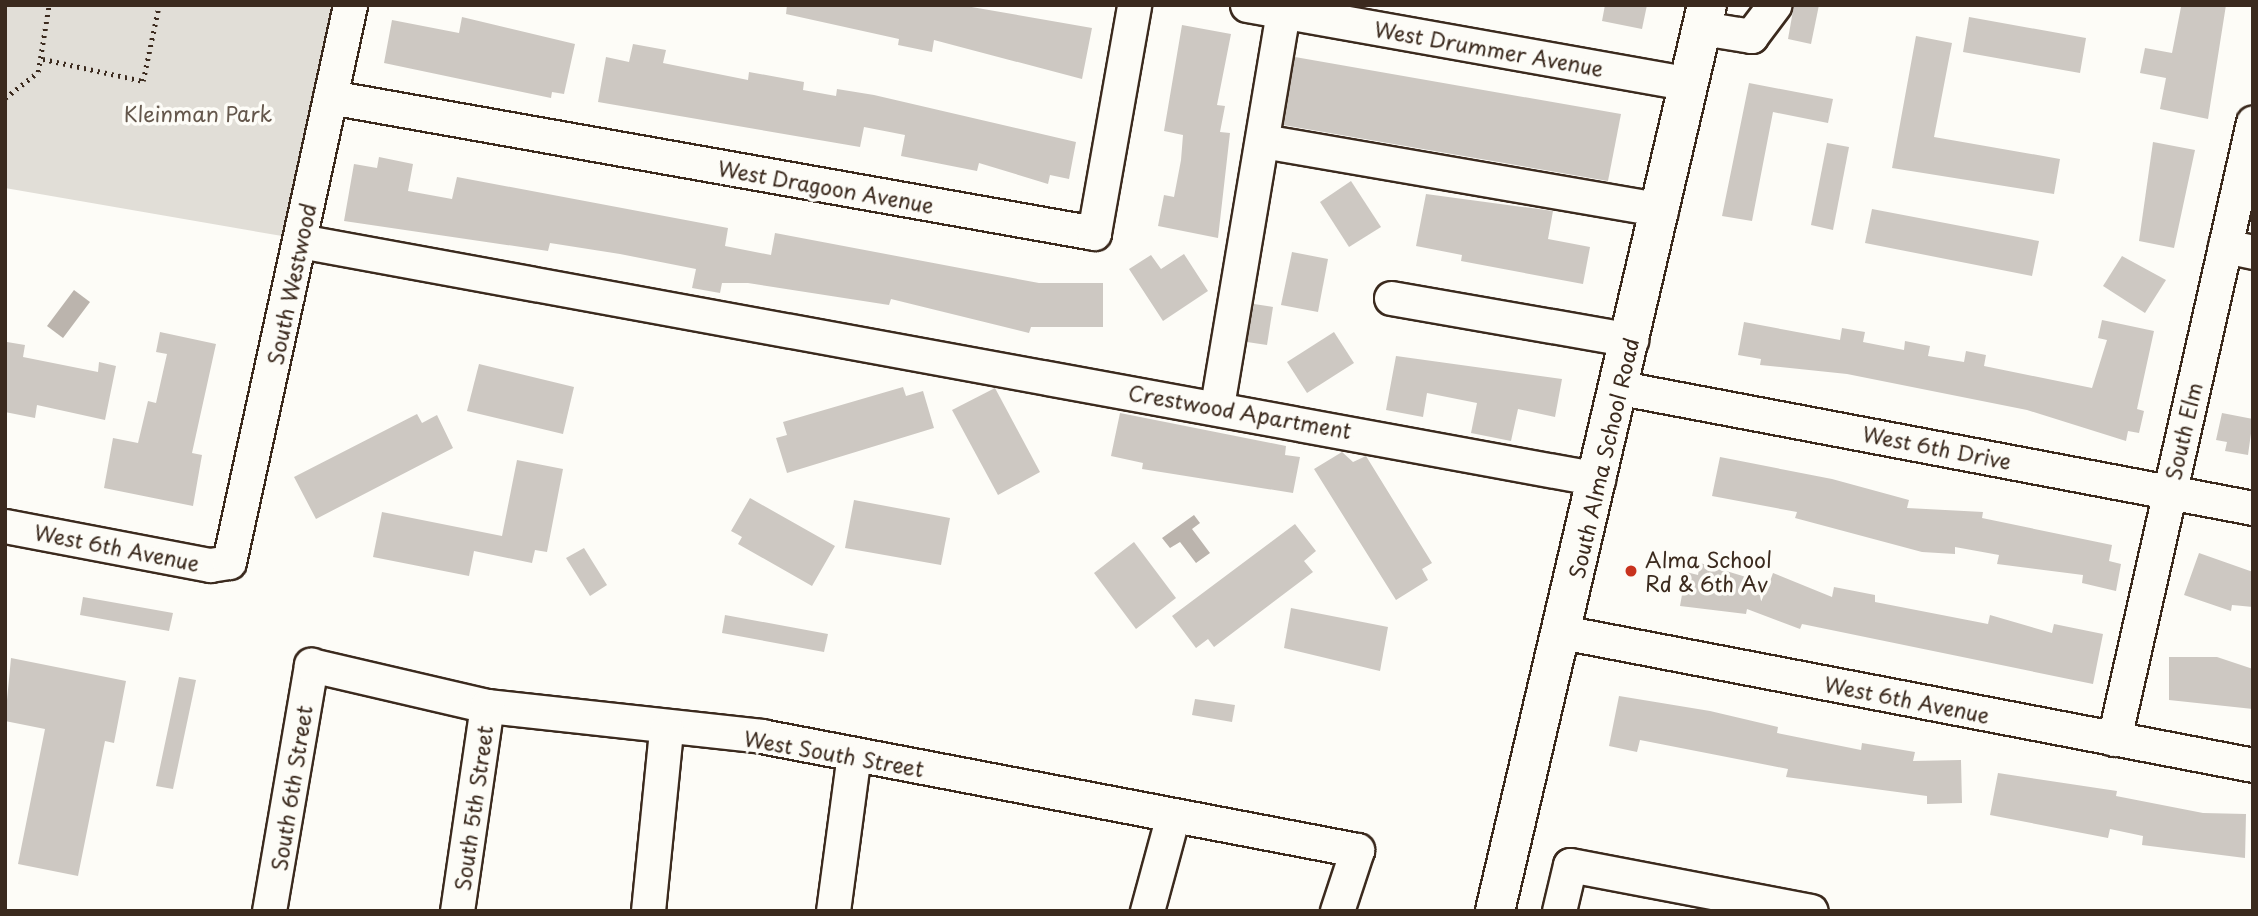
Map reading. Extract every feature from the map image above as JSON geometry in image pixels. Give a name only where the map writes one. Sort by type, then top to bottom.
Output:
[{"type":"main road","name":"South Alma School Road","points":[[1496,911],[1621,388],[1704,17]]},
{"type":"street","name":"South Westwood","points":[[229,562],[350,5]]},
{"type":"street","name":"West Dragoon Avenue","points":[[330,97],[1094,233],[1134,5]]},
{"type":"street","name":"West Drummer Avenue","points":[[1247,5],[1689,84]]},
{"type":"street","points":[[1704,17],[1751,36],[1774,5]]},
{"type":"street","points":[[1217,406],[1286,10]]},
{"type":"street","name":"South Elm","points":[[2114,739],[2169,492],[2239,249],[2253,122]]},
{"type":"street","points":[[1263,141],[1661,210]]},
{"type":"street","name":"Crestwood Apartment","points":[[300,241],[1217,406],[1598,479]]},
{"type":"street","points":[[1391,298],[1632,340]]},
{"type":"street","name":"West 6th Drive","points":[[1621,388],[2253,508]]},
{"type":"street","name":"West 6th Avenue","points":[[5,526],[210,565],[229,562]]},
{"type":"street","name":"West 6th Avenue","points":[[1562,632],[2253,765]]},
{"type":"street","name":"West South Street","points":[[311,665],[487,706],[666,730],[761,736],[1172,819],[1357,850],[1337,911]]},
{"type":"street","name":"South 6th Street","points":[[269,911],[311,665]]},
{"type":"street","name":"South 5th Street","points":[[457,911],[487,706]]},
{"type":"street","points":[[648,911],[666,730]]},
{"type":"street","points":[[833,911],[854,754]]},
{"type":"street","points":[[1147,911],[1172,819]]},
{"type":"street","points":[[1559,911],[1570,865],[1811,911]]},
{"type":"path","points":[[5,98],[32,81],[43,59],[49,5]]},
{"type":"path","points":[[43,59],[143,81],[159,5]]},
{"type":"green space","name":"Kleinman Park","points":[[5,5],[333,5],[282,236],[5,188]]},
{"type":"shaded area","points":[[74,290],[90,302],[63,338],[47,326]]},
{"type":"shaded area","points":[[1194,515],[1200,523],[1192,529],[1210,553],[1196,563],[1180,542],[1170,548],[1162,538]]},
{"type":"building","points":[[787,5],[960,5],[1092,28],[1082,79],[934,40],[932,52],[898,45],[899,39],[786,14]]},
{"type":"building","points":[[1605,5],[1647,5],[1642,29],[1602,21]]},
{"type":"building","points":[[1794,5],[1819,5],[1811,44],[1788,39]]},
{"type":"building","points":[[2226,5],[2208,119],[2160,109],[2166,78],[2140,73],[2145,48],[2172,53],[2181,7]]},
{"type":"building","points":[[462,17],[575,44],[564,94],[552,92],[551,98],[384,63],[392,20],[459,33]]},
{"type":"building","points":[[1969,17],[2086,38],[2080,73],[1963,52]]},
{"type":"building","points":[[1182,25],[1231,34],[1217,105],[1225,106],[1220,132],[1230,133],[1218,238],[1158,226],[1164,195],[1174,197],[1181,160],[1183,135],[1164,131]]},
{"type":"building","points":[[1916,36],[1952,43],[1934,137],[2060,159],[2054,194],[1892,168]]},
{"type":"building","points":[[633,44],[666,50],[663,63],[748,80],[749,72],[804,82],[803,90],[836,96],[837,89],[874,95],[1076,142],[1069,179],[1050,175],[1048,184],[979,163],[977,171],[901,156],[905,135],[864,127],[860,147],[598,102],[606,57],[629,62]]},
{"type":"building","points":[[1295,57],[1621,114],[1608,181],[1283,125]]},
{"type":"building","points":[[1749,83],[1833,99],[1828,123],[1773,112],[1752,221],[1722,216]]},
{"type":"building","points":[[2153,142],[2195,150],[2174,248],[2139,241]]},
{"type":"building","points":[[1827,143],[1849,147],[1833,230],[1811,225]]},
{"type":"building","points":[[379,157],[413,164],[408,191],[452,199],[457,177],[728,228],[725,246],[771,255],[775,233],[1039,283],[1103,283],[1103,327],[1031,327],[1029,333],[891,299],[889,305],[748,283],[722,283],[720,293],[692,288],[696,269],[620,254],[550,243],[548,251],[344,221],[354,164],[377,168]]},
{"type":"building","points":[[1351,181],[1381,227],[1349,247],[1320,202]]},
{"type":"building","points":[[1426,194],[1553,211],[1548,239],[1590,247],[1583,284],[1461,261],[1462,255],[1416,246]]},
{"type":"building","points":[[1872,209],[2039,241],[2032,276],[1865,243]]},
{"type":"building","points":[[1292,252],[1328,259],[1318,312],[1281,305]]},
{"type":"building","points":[[1184,254],[1208,291],[1163,321],[1129,269],[1151,255],[1161,269]]},
{"type":"building","points":[[2122,256],[2166,280],[2145,313],[2103,286]]},
{"type":"building","points":[[1254,304],[1273,307],[1267,345],[1247,342]]},
{"type":"building","points":[[2102,320],[2154,331],[2137,409],[2144,411],[2139,433],[2128,431],[2126,441],[2027,410],[1847,374],[1760,365],[1761,359],[1738,355],[1744,322],[1840,340],[1842,328],[1865,332],[1863,342],[1904,350],[1905,341],[1930,346],[1928,356],[1964,362],[1966,351],[1986,355],[1984,366],[2092,388],[2107,340],[2098,338]]},
{"type":"building","points":[[160,332],[216,344],[192,453],[202,455],[193,506],[104,488],[113,438],[138,443],[148,401],[156,403],[167,354],[156,352]]},
{"type":"building","points":[[1334,332],[1354,363],[1307,393],[1287,362]]},
{"type":"building","points":[[7,342],[25,345],[23,357],[98,372],[99,362],[116,366],[105,420],[37,405],[35,418],[5,412]]},
{"type":"building","points":[[1396,356],[1562,379],[1555,417],[1518,409],[1511,441],[1471,433],[1477,403],[1427,393],[1423,417],[1386,410]]},
{"type":"building","points":[[479,364],[574,387],[563,434],[467,411]]},
{"type":"building","points":[[903,387],[906,396],[923,391],[934,428],[787,473],[776,438],[787,435],[783,422]]},
{"type":"building","points":[[995,388],[1040,472],[998,495],[952,410]]},
{"type":"building","points":[[1120,413],[1286,446],[1285,455],[1300,457],[1293,493],[1142,469],[1143,463],[1111,456]]},
{"type":"building","points":[[2222,413],[2253,419],[2248,455],[2225,451],[2227,442],[2216,440]]},
{"type":"building","points":[[417,414],[422,423],[437,415],[453,448],[316,519],[294,477]]},
{"type":"building","points":[[1342,452],[1353,462],[1366,456],[1432,563],[1422,569],[1428,580],[1396,600],[1314,469]]},
{"type":"building","points":[[1720,457],[1832,479],[1909,500],[1907,508],[1983,512],[1982,518],[2112,545],[2109,561],[2121,564],[2116,591],[2082,583],[2083,575],[1997,564],[1999,555],[1955,547],[1955,554],[1922,552],[1795,518],[1797,512],[1712,496]]},
{"type":"building","points":[[517,460],[563,469],[547,552],[535,550],[532,563],[474,551],[469,576],[373,557],[382,512],[502,536]]},
{"type":"building","points":[[750,498],[835,546],[812,586],[738,544],[742,537],[731,531]]},
{"type":"building","points":[[854,500],[950,518],[941,565],[845,548]]},
{"type":"building","points":[[1295,524],[1316,551],[1304,561],[1313,572],[1214,647],[1208,639],[1196,648],[1172,616]]},
{"type":"building","points":[[1134,542],[1176,598],[1136,629],[1094,573]]},
{"type":"building","points":[[584,548],[607,585],[590,596],[566,558]]},
{"type":"building","points":[[2199,553],[2253,572],[2253,607],[2232,605],[2231,611],[2184,595]]},
{"type":"building","points":[[1700,563],[1769,584],[1773,573],[1832,597],[1834,587],[1875,595],[1875,602],[1988,624],[1990,615],[2052,633],[2054,624],[2103,634],[2093,684],[1802,624],[1800,629],[1747,609],[1746,614],[1680,606],[1686,572],[1698,575]]},
{"type":"building","points":[[83,597],[173,613],[169,631],[80,615]]},
{"type":"building","points":[[1291,608],[1388,627],[1380,671],[1284,648]]},
{"type":"building","points":[[725,615],[828,634],[824,652],[722,633]]},
{"type":"building","points":[[2169,657],[2217,657],[2253,669],[2253,709],[2169,700]]},
{"type":"building","points":[[11,658],[126,681],[114,743],[105,741],[78,876],[18,864],[45,729],[5,721]]},
{"type":"building","points":[[179,677],[196,680],[173,789],[156,786]]},
{"type":"building","points":[[1619,696],[1710,711],[1778,727],[1777,733],[1861,750],[1862,743],[1915,752],[1913,761],[1961,760],[1962,803],[1927,804],[1927,796],[1786,777],[1788,769],[1640,740],[1637,752],[1609,746]]},
{"type":"building","points":[[1195,699],[1235,705],[1232,722],[1192,715]]},
{"type":"building","points":[[1998,773],[2117,791],[2116,796],[2203,813],[2246,814],[2245,858],[2142,845],[2143,836],[2110,829],[2108,838],[1990,815]]},
{"type":"place","name":"Alma School Rd & 6th Av","points":[[1631,571]]}]
